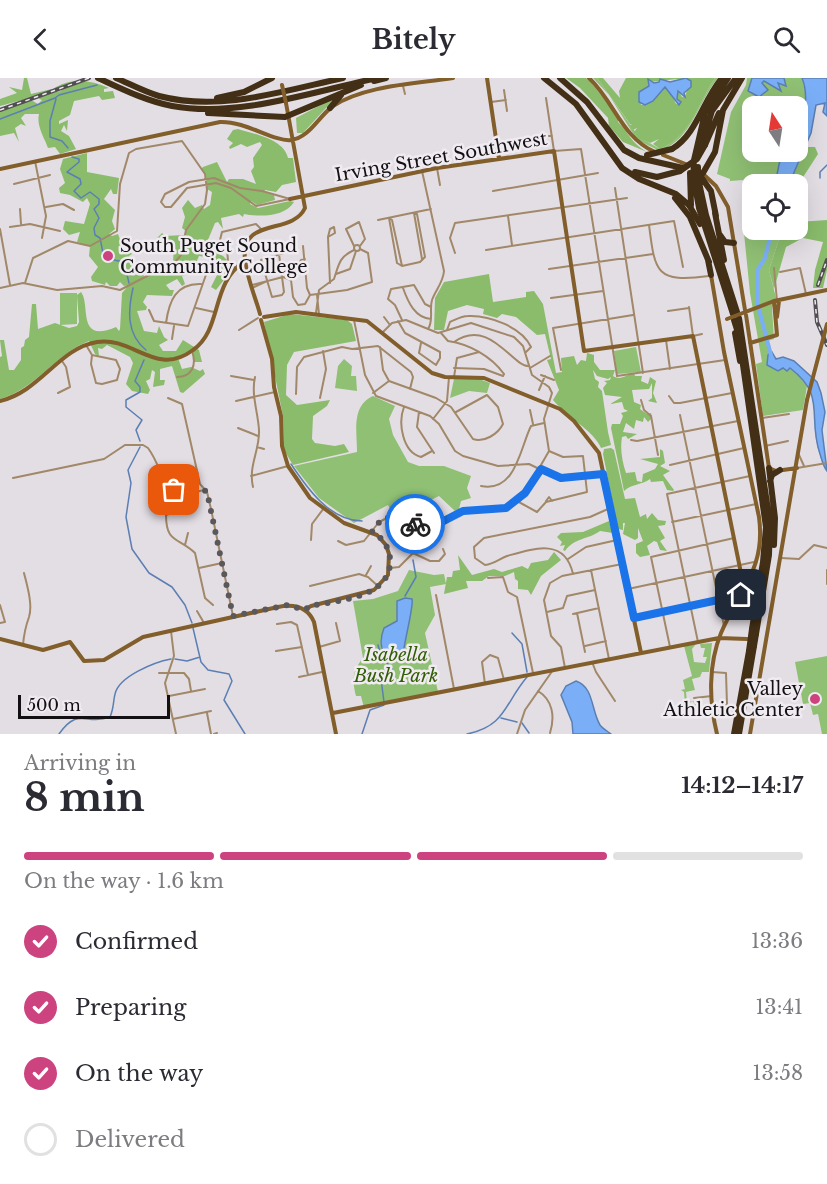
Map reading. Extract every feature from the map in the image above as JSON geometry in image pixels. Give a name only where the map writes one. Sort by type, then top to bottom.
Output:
[{"type":"highway","points":[[98,78],[172,106],[211,114],[289,117],[364,84],[386,78]]},
{"type":"highway","points":[[116,78],[159,96],[196,102],[221,102],[343,78]]},
{"type":"highway","points":[[159,96],[198,99],[226,97],[250,90],[272,78]]},
{"type":"highway","points":[[172,106],[199,110],[230,108],[377,78]]},
{"type":"highway","points":[[544,78],[571,99],[622,165],[639,174],[662,177],[693,168],[715,152],[723,110],[742,78]]},
{"type":"highway","points":[[560,78],[586,102],[621,148],[634,156],[693,168],[711,191],[733,295],[766,534],[754,640],[734,734]]},
{"type":"highway","points":[[612,136],[628,150],[647,155],[672,150],[688,134],[708,95],[722,78]]},
{"type":"highway","points":[[711,275],[691,207],[693,168],[696,144],[708,106],[728,78]]},
{"type":"highway","points":[[733,295],[693,168],[712,111],[736,78]]},
{"type":"highway","points":[[742,78],[725,98],[693,168],[701,215],[735,317],[769,515],[770,546],[764,586]]},
{"type":"highway","points":[[330,108],[340,95],[364,84]]},
{"type":"highway","points":[[603,141],[622,168],[674,197],[687,211],[709,262]]},
{"type":"highway","points":[[654,185],[676,194],[691,207],[700,224],[735,317]]},
{"type":"highway","points":[[715,213],[723,240],[734,243]]},
{"type":"highway","points":[[739,734],[774,536],[770,469]]},
{"type":"highway","points":[[770,481],[772,475],[781,470]]},
{"type":"street","points":[[281,78],[303,183],[305,208],[296,221],[261,229],[246,245],[245,261],[272,359],[275,392],[282,416],[284,455],[288,466],[306,493],[345,523],[372,532],[386,545],[390,568],[386,579],[367,593],[311,606],[304,610]]},
{"type":"street","points":[[0,169],[220,122],[244,124],[294,140],[302,136],[330,108],[357,95],[453,78]]},
{"type":"street","points":[[487,78],[499,159]]},
{"type":"street","points":[[589,78],[606,96],[631,136],[641,145],[656,152]]},
{"type":"street","points":[[403,86],[405,94]]},
{"type":"street","points":[[504,90],[507,111]]},
{"type":"street","points":[[546,98],[584,349],[587,352],[702,334]]},
{"type":"street","points":[[491,102],[506,100]]},
{"type":"street","points":[[282,138],[288,135],[291,127]]},
{"type":"street","points":[[538,136],[552,136]]},
{"type":"street","points":[[0,288],[23,283],[65,290],[102,286],[120,290],[178,258],[186,230],[205,204],[207,184],[205,174],[182,141],[133,150],[128,157],[120,184],[117,231],[87,247],[68,241],[33,258],[23,283]]},
{"type":"street","name":"Irving Street Southwest","points":[[292,199],[437,168],[554,151],[581,149],[586,175]]},
{"type":"street","points":[[663,155],[693,168],[716,186],[727,203],[745,309]]},
{"type":"street","points":[[35,161],[45,207],[42,238]]},
{"type":"street","points":[[437,168],[440,185]]},
{"type":"street","points":[[422,171],[444,271],[443,280],[431,306],[428,329]]},
{"type":"street","points":[[493,191],[598,173]]},
{"type":"street","points":[[205,174],[240,188],[292,199]]},
{"type":"street","points":[[14,183],[50,175]]},
{"type":"street","points":[[586,175],[617,376],[725,360]]},
{"type":"street","points":[[214,178],[189,182],[167,193],[161,202],[165,207],[171,207],[187,188],[207,184],[223,185],[256,206],[292,199],[299,194],[303,183]]},
{"type":"street","points":[[615,188],[643,373]]},
{"type":"street","points":[[279,195],[280,202]]},
{"type":"street","points":[[454,253],[450,241],[452,227],[455,223],[627,198]]},
{"type":"street","points":[[45,207],[63,204],[74,210]]},
{"type":"street","points":[[20,209],[21,225]]},
{"type":"street","points":[[378,220],[430,210]]},
{"type":"street","points":[[389,218],[397,263],[402,266],[420,262],[422,259],[414,213]]},
{"type":"street","points":[[508,216],[512,245]]},
{"type":"street","points":[[310,295],[317,295],[373,281],[368,253],[357,248],[346,229],[359,222],[365,239],[357,248],[339,261],[336,274],[330,283],[319,290],[317,295],[317,314]]},
{"type":"street","points":[[486,249],[674,222],[683,267]]},
{"type":"street","points":[[247,269],[236,268],[228,261],[227,249],[220,240],[222,232],[256,224],[261,229]]},
{"type":"street","points":[[10,227],[21,225],[60,231]]},
{"type":"street","points":[[649,225],[653,254],[658,269],[673,278],[684,279],[711,275],[725,360],[756,504],[761,543],[757,562],[719,638],[712,672],[712,696],[717,734]]},
{"type":"street","points":[[0,229],[10,285]]},
{"type":"street","points":[[328,237],[330,283]]},
{"type":"street","points":[[303,246],[307,288],[310,295]]},
{"type":"street","points":[[336,274],[351,268],[357,248]]},
{"type":"street","points":[[0,252],[4,251]]},
{"type":"street","points":[[279,255],[284,292],[282,295],[272,297],[261,260],[291,251]]},
{"type":"street","points":[[549,269],[653,254]]},
{"type":"street","points":[[305,259],[300,260],[291,280],[293,297],[298,305],[305,304],[310,295]]},
{"type":"street","points":[[0,401],[32,387],[62,361],[86,345],[113,342],[148,357],[164,360],[175,359],[192,351],[207,335],[219,293],[236,268],[245,261]]},
{"type":"street","points":[[750,343],[773,338],[777,334],[774,268]]},
{"type":"street","points":[[780,272],[800,268],[806,295]]},
{"type":"street","points":[[149,310],[154,321],[174,326],[188,326],[208,269]]},
{"type":"street","points":[[252,286],[283,277],[291,280]]},
{"type":"street","points":[[166,324],[173,296],[187,285],[201,284]]},
{"type":"street","points":[[421,343],[418,346],[421,355],[434,364],[438,363],[440,352],[402,331],[400,320],[387,298],[390,290],[417,287],[423,301],[431,306]]},
{"type":"street","points":[[403,288],[414,310],[423,318],[431,319]]},
{"type":"street","points":[[720,321],[777,301],[827,290]]},
{"type":"street","points":[[551,298],[603,291]]},
{"type":"street","points":[[668,311],[689,307],[704,398],[744,588]]},
{"type":"street","points":[[196,308],[214,312]]},
{"type":"street","points":[[239,330],[261,317],[289,312],[370,322],[428,371],[452,377],[476,376],[491,380],[549,404],[568,415],[599,453],[641,653]]},
{"type":"street","points":[[561,370],[552,332],[555,327],[634,314]]},
{"type":"street","points":[[447,332],[450,322],[460,318],[469,316],[486,319],[520,332],[531,347],[526,352]]},
{"type":"street","points":[[384,317],[390,325]]},
{"type":"street","points":[[735,317],[750,343],[770,469],[791,472],[794,481]]},
{"type":"street","points":[[353,319],[366,380],[374,393],[379,399],[433,419],[460,455],[498,466],[529,464],[558,478],[603,474]]},
{"type":"street","points":[[338,541],[346,544],[367,539],[379,522],[388,517],[413,524],[434,526],[458,512],[500,509],[517,501],[541,469],[549,451],[544,423],[552,397],[550,388],[533,377],[526,352],[514,337],[479,324],[466,324],[441,333],[418,323],[400,320],[383,332]]},
{"type":"street","points":[[750,734],[807,400],[827,324]]},
{"type":"street","points":[[172,339],[174,326]]},
{"type":"street","points":[[441,333],[445,339],[466,344],[479,352],[504,374],[503,376],[477,368],[454,368]]},
{"type":"street","points":[[454,342],[466,336],[477,336],[501,345],[521,364],[529,367],[550,356]]},
{"type":"street","points":[[666,340],[670,369]]},
{"type":"street","points":[[86,345],[92,355],[91,364],[96,383],[102,384],[117,380],[120,369],[116,360],[92,355]]},
{"type":"street","points":[[296,394],[296,370],[299,362],[306,356],[342,347],[359,349],[380,347],[411,372],[413,379],[410,389]]},
{"type":"street","points":[[380,347],[383,370],[389,381],[446,404],[456,412],[471,437],[478,441],[497,432],[502,424],[498,407],[492,397],[487,395],[456,412]]},
{"type":"street","points":[[177,377],[184,377],[191,372],[194,362],[192,351]]},
{"type":"street","points":[[320,398],[326,369],[323,351]]},
{"type":"street","points":[[433,419],[446,404],[458,358],[479,352]]},
{"type":"street","points":[[58,393],[70,387],[62,361]]},
{"type":"street","points":[[491,380],[495,366]]},
{"type":"street","points":[[539,390],[543,375],[554,380]]},
{"type":"street","points":[[231,376],[254,378],[258,436],[251,476],[253,487]]},
{"type":"street","points":[[374,393],[389,381]]},
{"type":"street","points":[[236,401],[275,392]]},
{"type":"street","points":[[669,396],[677,403],[732,393]]},
{"type":"street","points":[[168,398],[182,404],[204,490],[207,492],[233,616]]},
{"type":"street","points":[[641,400],[644,410],[651,416],[658,455]]},
{"type":"street","points":[[404,407],[400,427],[414,454],[421,457],[433,452],[417,425],[419,412]]},
{"type":"street","points":[[481,486],[493,487],[513,473],[533,424],[530,410]]},
{"type":"street","points":[[762,418],[789,414]]},
{"type":"street","points":[[680,415],[718,600],[729,637]]},
{"type":"street","points":[[631,440],[655,438],[738,420]]},
{"type":"street","points":[[533,424],[544,423]]},
{"type":"street","points":[[238,428],[258,436]]},
{"type":"street","points":[[765,446],[788,441]]},
{"type":"street","points":[[13,478],[104,459],[125,445],[135,444],[148,448],[166,483],[177,491],[188,494],[204,490]]},
{"type":"street","points":[[257,447],[264,449]]},
{"type":"street","points":[[670,465],[744,448]]},
{"type":"street","points":[[517,501],[535,512],[546,502],[587,493],[583,456],[563,457],[549,451]]},
{"type":"street","points":[[799,455],[806,467]]},
{"type":"street","points":[[781,470],[827,463]]},
{"type":"street","points":[[251,476],[288,466]]},
{"type":"street","points":[[698,642],[667,494],[750,476]]},
{"type":"street","points":[[188,494],[188,507],[169,511],[165,517],[171,538],[195,553],[205,598],[213,605]]},
{"type":"street","points":[[672,522],[756,504]]},
{"type":"street","points":[[311,540],[312,524],[324,508]]},
{"type":"street","points":[[413,524],[415,508]]},
{"type":"street","points":[[573,574],[568,559],[558,550],[546,548],[508,556],[485,565],[476,560],[473,549],[477,541],[484,538],[590,518],[610,508]]},
{"type":"street","points":[[185,545],[189,533]]},
{"type":"street","points":[[670,647],[651,557],[734,538]]},
{"type":"street","points":[[568,559],[586,547],[617,540]]},
{"type":"street","points":[[781,558],[797,560],[814,545],[827,548]]},
{"type":"street","points":[[390,568],[399,567],[413,553],[430,561],[439,561],[445,554],[443,549]]},
{"type":"street","points":[[627,590],[757,562]]},
{"type":"street","points":[[199,568],[222,563]]},
{"type":"street","points":[[565,668],[561,647],[551,636],[545,594],[550,583],[573,574],[622,564]]},
{"type":"street","points":[[366,575],[371,566]]},
{"type":"street","points":[[591,570],[609,658]]},
{"type":"street","points":[[827,570],[827,584]]},
{"type":"street","points":[[23,645],[23,628],[30,616],[24,573]]},
{"type":"street","points":[[310,586],[356,574],[366,575],[378,587]]},
{"type":"street","points":[[488,578],[503,577],[508,592],[517,597],[533,673]]},
{"type":"street","points":[[547,612],[563,608],[567,597],[595,590]]},
{"type":"street","points":[[436,594],[454,690]]},
{"type":"street","points":[[634,618],[741,595]]},
{"type":"street","points":[[0,605],[5,622],[0,623]]},
{"type":"street","points":[[0,639],[47,650],[70,642],[84,661],[99,663],[137,640],[288,605],[304,610],[314,622],[336,734]]},
{"type":"street","points":[[573,614],[599,608]]},
{"type":"street","points":[[197,611],[204,623]]},
{"type":"street","points":[[577,613],[585,652]]},
{"type":"street","points":[[277,624],[287,622],[295,624],[308,675]]},
{"type":"street","points":[[319,647],[340,641],[336,623]]},
{"type":"street","points":[[171,631],[174,654],[165,683],[176,734]]},
{"type":"street","points":[[333,713],[707,640],[729,637],[747,639]]},
{"type":"street","points":[[707,640],[714,643],[716,649]]},
{"type":"street","points":[[754,640],[766,642]]},
{"type":"street","points":[[584,646],[606,641]]},
{"type":"street","points":[[276,651],[302,647]]},
{"type":"street","points":[[485,684],[482,662],[490,655],[498,658],[504,680]]},
{"type":"street","points":[[592,662],[615,701]]},
{"type":"street","points":[[517,734],[525,710],[553,670]]},
{"type":"street","points":[[159,672],[184,673],[189,679],[191,691]]},
{"type":"street","points":[[299,677],[324,672]]},
{"type":"street","points":[[692,712],[727,705],[726,673],[712,672]]},
{"type":"street","points":[[168,696],[205,688]]},
{"type":"street","points":[[538,691],[549,700],[553,718],[550,733]]},
{"type":"street","points":[[694,698],[712,696]]},
{"type":"street","points":[[173,719],[209,712],[214,734]]},
{"type":"green space","points":[[24,78],[27,78],[31,94],[52,89],[51,93],[61,91],[62,88],[53,89],[72,81],[80,81],[109,88],[104,89],[104,92],[113,91],[115,98],[102,100],[99,96],[74,101],[70,115],[59,121],[59,124],[68,120],[67,131],[64,125],[61,131],[69,136],[76,149],[60,154],[55,147],[48,148],[40,128],[39,114],[25,114],[21,118],[26,126],[21,124],[15,128],[19,142],[14,133],[0,136],[0,110],[31,100],[38,104],[42,100],[39,99],[41,95],[0,106],[0,99],[17,93],[9,87],[22,90]]},
{"type":"green space","points":[[566,78],[586,78],[590,81],[619,118],[618,122],[637,145],[647,152],[623,142],[609,126],[608,118],[580,88]]},
{"type":"green space","points":[[593,78],[597,78],[639,137],[660,149],[671,144],[687,128],[715,78],[718,78],[694,119],[680,138],[671,145],[660,151],[637,140],[609,95]]},
{"type":"green space","points":[[597,78],[603,78],[620,98],[619,91],[626,78],[715,78],[687,128],[671,144],[660,149],[653,144],[659,139],[650,143],[639,138],[634,132],[637,128],[633,130]],"holes":[[[677,79],[691,81],[685,96],[682,97],[679,91],[677,92],[678,103],[676,104],[670,90],[665,86],[651,102],[641,105],[640,98],[650,82]]]},
{"type":"green space","points":[[747,78],[752,78],[749,88],[755,95],[764,81],[781,90],[778,83],[785,85],[784,78],[802,78],[806,96],[742,96],[742,162],[780,162],[777,174],[742,174],[742,180],[730,181],[717,174],[731,112],[746,85]]},
{"type":"green space","points":[[336,97],[303,133],[297,133],[296,118]]},
{"type":"green space","points":[[238,129],[275,142],[281,146],[288,158],[293,158],[296,182],[282,185],[276,192],[265,190],[264,192],[274,195],[275,200],[257,205],[251,201],[250,204],[258,208],[294,202],[285,211],[272,215],[244,214],[243,217],[239,214],[221,218],[223,229],[218,222],[215,223],[205,247],[223,256],[234,267],[216,290],[211,287],[217,275],[214,272],[219,271],[220,264],[213,257],[209,260],[207,257],[199,256],[191,274],[182,276],[185,284],[182,286],[177,279],[166,285],[170,290],[174,290],[172,296],[147,295],[143,302],[147,307],[146,310],[137,311],[144,331],[157,333],[159,326],[168,340],[159,345],[163,351],[176,351],[183,340],[199,350],[202,362],[194,362],[192,352],[178,358],[182,369],[191,367],[200,371],[203,369],[205,374],[183,393],[180,392],[172,366],[160,369],[160,380],[165,380],[164,385],[153,387],[155,372],[152,370],[150,379],[146,381],[150,390],[148,394],[132,391],[126,384],[133,363],[130,357],[107,345],[102,349],[98,348],[99,356],[95,354],[89,341],[66,354],[24,388],[0,399],[0,357],[2,356],[0,340],[4,340],[9,370],[14,370],[21,360],[21,348],[29,337],[32,304],[36,304],[38,329],[55,323],[69,328],[77,326],[79,322],[77,295],[81,292],[90,327],[95,331],[116,327],[119,331],[120,329],[122,293],[129,285],[124,286],[120,282],[117,286],[110,286],[106,282],[105,285],[92,281],[91,277],[98,267],[89,256],[90,246],[77,242],[80,232],[69,235],[63,229],[65,221],[84,224],[90,204],[87,198],[83,202],[60,193],[59,188],[65,183],[60,169],[63,159],[87,153],[87,172],[119,178],[117,194],[113,194],[111,189],[104,199],[115,210],[112,221],[115,229],[109,234],[112,236],[118,234],[121,242],[132,254],[129,256],[133,269],[138,274],[143,273],[144,277],[173,263],[174,245],[167,246],[168,239],[162,242],[157,238],[162,233],[165,236],[184,235],[186,231],[182,228],[185,217],[182,208],[188,200],[195,208],[202,205],[204,209],[210,205],[212,192],[207,189],[206,176],[201,169],[203,167],[217,162],[227,182],[229,179],[243,179],[256,184],[251,171],[254,167],[253,158],[262,145],[260,142],[247,147],[241,144],[230,149],[233,143],[227,139],[233,130]]},
{"type":"green space","points":[[808,147],[815,147],[818,154],[805,174],[794,174],[799,162],[808,162]]},
{"type":"green space","points":[[827,220],[827,270],[823,288],[813,288],[815,270],[823,242],[808,239],[808,221]]},
{"type":"green space","points":[[745,240],[779,240],[769,270],[776,298],[772,308],[774,339],[767,341],[774,356],[792,366],[808,380],[803,410],[763,416],[756,364],[762,362],[750,293]]},
{"type":"green space","points":[[779,240],[799,240],[786,247],[774,289],[769,270]]},
{"type":"green space","points":[[489,274],[493,302],[526,297],[526,292],[534,291],[543,304],[556,373],[562,372],[561,358],[574,356],[577,365],[581,360],[586,361],[587,353],[594,355],[594,362],[600,370],[615,370],[613,376],[621,378],[634,373],[635,376],[642,376],[641,381],[648,384],[650,377],[656,381],[653,393],[657,403],[648,401],[652,398],[652,383],[649,389],[632,390],[634,402],[641,405],[640,409],[647,414],[651,413],[652,418],[648,422],[644,417],[643,422],[636,420],[634,429],[626,423],[623,432],[637,434],[628,439],[626,436],[622,437],[623,464],[626,473],[635,472],[637,481],[642,482],[643,474],[655,469],[658,464],[640,459],[660,457],[660,449],[663,451],[665,463],[660,466],[670,471],[663,475],[673,491],[667,490],[663,481],[651,482],[650,479],[624,491],[611,428],[612,424],[620,424],[623,416],[621,413],[628,411],[624,409],[622,402],[610,404],[622,397],[605,395],[603,388],[607,383],[604,381],[610,380],[611,377],[608,379],[597,376],[593,370],[595,379],[599,382],[598,387],[602,391],[611,445],[601,448],[593,436],[553,400],[559,390],[547,360],[551,359],[545,334],[537,335],[516,317],[502,314],[497,318],[483,314],[484,309],[467,305],[448,311],[444,330],[434,330],[435,298],[444,282]]},
{"type":"green space","points":[[60,293],[77,293],[77,324],[60,325]]},
{"type":"green space","points":[[290,314],[347,320],[352,324],[356,341],[294,352],[287,365],[286,395],[297,405],[330,400],[327,406],[313,416],[312,439],[315,443],[335,446],[344,444],[349,452],[293,465],[284,450],[283,416],[264,322]]},
{"type":"green space","points":[[636,347],[641,372],[617,374],[614,351]]},
{"type":"green space","points":[[344,359],[352,366],[351,376],[356,376],[357,391],[335,388],[338,366]]},
{"type":"green space","points":[[454,379],[479,379],[490,383],[487,393],[469,391],[450,398]]},
{"type":"green space","points":[[373,396],[395,406],[389,419],[393,435],[408,462],[419,466],[444,466],[471,476],[467,488],[471,498],[461,501],[459,509],[455,511],[439,496],[427,502],[408,499],[401,512],[410,517],[409,520],[393,515],[388,505],[354,523],[319,498],[294,466],[357,452],[358,413],[366,400]]},
{"type":"green space","points":[[604,449],[614,450],[625,499],[635,498],[640,517],[646,514],[647,519],[652,513],[658,520],[666,521],[665,525],[658,526],[665,538],[660,541],[667,551],[660,550],[657,542],[654,541],[647,546],[650,555],[640,557],[636,553],[636,544],[643,541],[638,528],[638,538],[635,540],[623,534],[625,523],[623,523],[623,530],[618,529],[603,454]]},
{"type":"green space","points":[[609,521],[613,533],[600,531],[573,543],[565,551],[563,550],[565,545],[560,546],[562,542],[557,537],[561,533],[583,532]]},
{"type":"green space","points":[[554,552],[561,560],[541,576],[531,595],[528,590],[518,589],[518,581],[515,579],[514,572],[505,576],[489,576],[482,581],[466,581],[468,588],[444,594],[447,577],[452,577],[453,571],[460,570],[458,555],[472,575],[494,569],[502,572],[522,566],[528,569],[531,563],[548,560]]},
{"type":"green space","name":"Isabella Bush Park","points":[[409,570],[434,575],[444,574],[446,584],[430,587],[435,615],[425,633],[438,692],[364,708],[361,696],[356,696],[354,686],[355,672],[363,658],[353,601],[373,599],[398,591]]},
{"type":"green space","points":[[712,643],[709,672],[702,672],[700,677],[692,679],[695,690],[686,692],[687,702],[693,701],[685,705],[684,692],[681,690],[685,689],[683,680],[692,676],[684,646],[696,644],[692,649],[694,662],[705,663],[707,657],[703,657],[705,648],[701,648],[700,644]]},
{"type":"green space","name":"Valley Athletic Center","points":[[827,656],[827,734],[822,734],[818,714],[813,715],[810,703],[803,704],[795,662]]},
{"type":"green space","points":[[693,701],[695,704],[700,703],[701,707],[687,709],[695,705]]},
{"type":"water","points":[[686,78],[691,81],[691,87],[684,93],[685,97],[678,91],[677,99],[681,102],[679,105],[665,87],[653,101],[645,105],[639,102],[639,92],[649,86],[648,79],[654,83],[659,82],[660,79],[670,82]]},
{"type":"water","points":[[752,78],[784,78],[786,86],[778,83],[781,91],[764,81],[762,83],[768,90],[760,96],[748,91]]},
{"type":"water","points":[[802,78],[827,78],[827,116],[823,112],[825,103],[816,105],[808,140],[808,96],[806,96]]},
{"type":"water","points":[[780,162],[798,162],[793,174],[777,174]]},
{"type":"water","points":[[772,352],[776,359],[783,357],[794,361],[817,382],[825,412],[822,430],[827,471],[816,441],[814,407],[808,388],[790,368],[787,371],[783,368],[778,371],[767,365],[768,355]]},
{"type":"water","points":[[405,598],[412,599],[412,603],[403,655],[393,661],[385,655],[381,638],[384,628],[397,621],[397,601]]},
{"type":"water","points":[[576,681],[586,688],[600,725],[611,734],[573,734],[572,722],[561,695],[566,686]]},
{"type":"waterway","points":[[0,119],[59,95],[97,85]]},
{"type":"waterway","points":[[56,99],[50,121],[50,137],[62,141],[68,148]]},
{"type":"waterway","points":[[72,157],[79,159],[79,162],[67,172],[80,179],[81,184],[74,191],[81,198],[90,192],[99,199],[99,204],[94,209],[99,218],[94,228],[95,235],[100,238],[104,258],[124,262],[129,283]]},
{"type":"waterway","points":[[820,178],[820,172],[827,165]]},
{"type":"waterway","points":[[770,240],[765,258],[757,271],[757,302],[771,355]]},
{"type":"waterway","points":[[133,288],[130,321],[135,337],[146,350]]},
{"type":"waterway","points":[[140,441],[136,430],[142,420],[126,407],[126,400],[140,392],[140,387],[135,381],[144,360]]},
{"type":"waterway","points":[[140,447],[128,470],[131,483],[126,517],[132,549],[149,573],[172,587],[185,605],[192,623]]},
{"type":"waterway","points":[[291,464],[320,502],[350,520],[362,521]]},
{"type":"waterway","points":[[400,537],[404,538],[409,550]]},
{"type":"waterway","points":[[405,596],[416,577],[413,560]]},
{"type":"waterway","points":[[193,628],[201,662],[208,670],[229,674],[232,681],[224,700],[245,734]]},
{"type":"waterway","points":[[512,633],[522,644],[527,672]]},
{"type":"waterway","points":[[378,645],[381,656],[392,669],[381,679],[384,702]]},
{"type":"waterway","points":[[175,659],[187,661],[200,657]]},
{"type":"waterway","points":[[59,734],[72,721],[83,718],[95,720],[110,717],[115,694],[123,681],[147,667],[171,659]]},
{"type":"waterway","points":[[467,734],[490,726],[497,720],[527,677]]},
{"type":"waterway","points":[[362,734],[370,710],[384,705]]},
{"type":"waterway","points":[[501,718],[517,722]]},
{"type":"waterway","points":[[522,723],[529,733]]},
{"type":"railway","points":[[0,110],[89,78]]},
{"type":"railway","points":[[818,285],[827,260]]},
{"type":"railway","points":[[815,300],[817,322],[827,345]]},
{"type":"way so far","points":[[174,490],[183,494],[204,490],[207,492],[233,616],[288,605],[304,610],[311,606],[372,591],[383,582],[390,568],[386,545],[372,532],[377,524],[381,520],[392,517],[415,524]]},
{"type":"place","name":"South Puget Sound Community College","points":[[108,256]]},
{"type":"place","name":"Valley Athletic Center","points":[[815,699]]},
{"type":"route","points":[[415,524],[434,526],[463,511],[506,508],[525,493],[541,469],[561,478],[582,474],[603,474],[634,618],[741,595]]}]
